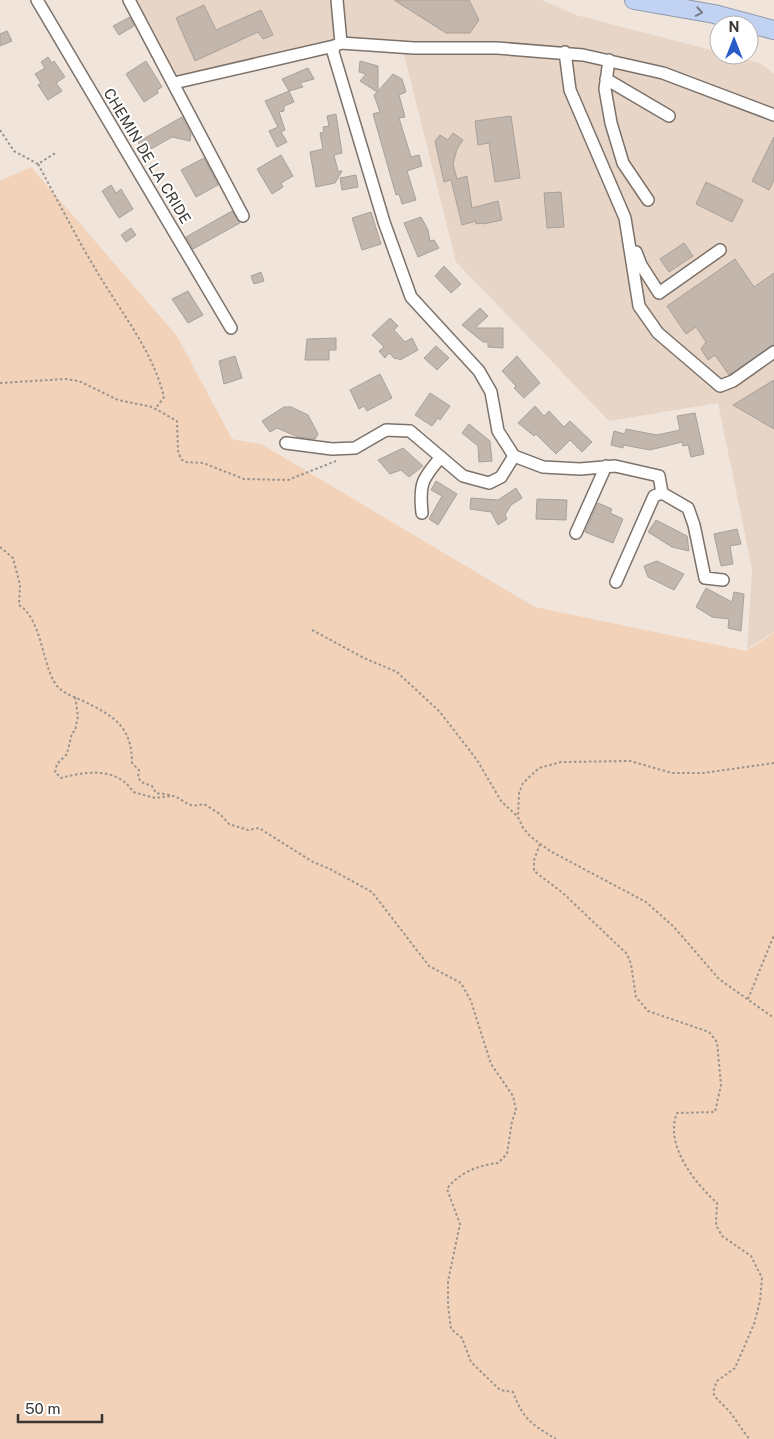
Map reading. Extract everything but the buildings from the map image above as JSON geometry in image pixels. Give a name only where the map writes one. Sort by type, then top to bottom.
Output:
[{"type":"highway","points":[[634,0],[714,14],[774,30]]},
{"type":"street","name":"CHEMIN DE LA CRIDE","points":[[36,0],[231,328]]},
{"type":"street","points":[[130,0],[243,216]]},
{"type":"street","points":[[337,0],[338,44],[333,52],[384,222],[410,297],[479,371],[491,392],[498,431],[514,456],[543,467],[580,469],[615,466],[660,476],[662,493]]},
{"type":"street","points":[[174,83],[338,44],[414,48],[497,48],[565,52],[663,73],[774,115]]},
{"type":"street","points":[[565,52],[570,90],[625,218],[640,265],[658,293],[720,250]]},
{"type":"street","points":[[609,60],[606,79],[607,108],[623,163],[648,200]]},
{"type":"street","points":[[606,79],[669,116]]},
{"type":"street","points":[[625,218],[640,306],[658,333],[684,357],[720,386],[733,381],[774,352]]},
{"type":"street","points":[[286,443],[332,449],[355,448],[386,430],[410,430],[463,476],[489,483],[501,477],[514,456]]},
{"type":"street","points":[[422,513],[420,489],[425,476],[441,457]]},
{"type":"street","points":[[576,533],[606,466]]},
{"type":"street","points":[[662,493],[688,508],[694,525],[705,578],[723,580]]},
{"type":"street","points":[[616,582],[654,496],[662,493]]},
{"type":"path","points":[[0,130],[14,151],[38,164],[67,221],[138,336],[161,384],[164,397],[155,409]]},
{"type":"path","points":[[38,164],[57,152]]},
{"type":"path","points":[[0,383],[65,379],[79,380],[118,400],[155,409],[177,421],[178,450],[181,459],[185,462],[203,463],[244,479],[288,480],[329,465],[355,448]]},
{"type":"path","points":[[0,547],[13,558],[20,585],[19,605],[26,609],[40,638],[49,669],[59,689],[85,702],[124,727],[132,749],[132,763],[139,770],[138,777],[141,782],[152,786],[156,793],[175,796],[184,804],[195,806],[204,804],[220,814],[229,824],[248,830],[259,828],[313,862],[372,892],[429,966],[461,982],[471,1001],[491,1064],[513,1096],[516,1110],[512,1121],[507,1154],[498,1163],[482,1165],[453,1179],[447,1189],[460,1224],[448,1281],[451,1329],[462,1338],[471,1362],[500,1390],[513,1392],[520,1411],[530,1424],[556,1439]]},
{"type":"path","points":[[312,630],[364,658],[397,672],[440,712],[477,760],[501,801],[518,817],[523,828],[540,844],[646,902],[674,927],[720,979],[774,1018]]},
{"type":"path","points":[[75,697],[78,716],[76,731],[72,733],[67,754],[57,764],[55,772],[61,778],[85,772],[109,774],[128,783],[133,792],[155,798],[175,796]]},
{"type":"path","points":[[518,817],[519,793],[523,783],[539,768],[561,762],[630,761],[672,773],[704,773],[774,764]]},
{"type":"path","points":[[540,844],[534,860],[534,871],[563,893],[627,954],[631,964],[636,997],[648,1011],[709,1032],[717,1042],[721,1085],[715,1112],[677,1113],[673,1124],[686,1168],[699,1187],[717,1203],[716,1225],[722,1236],[751,1256],[762,1278],[760,1301],[754,1324],[735,1368],[717,1381],[713,1392],[716,1400],[726,1407],[739,1427],[750,1439]]},
{"type":"path","points":[[748,999],[774,935]]},
{"type":"shaded area","points":[[129,0],[542,0],[576,15],[709,49],[709,65],[759,65],[759,63],[774,74],[774,632],[747,649],[752,569],[718,403],[609,421],[456,262],[403,51],[345,47],[174,83]]},
{"type":"shaded area","points":[[31,167],[177,336],[232,439],[261,444],[535,607],[746,651],[774,633],[774,1439],[0,1439],[0,181]]}]
